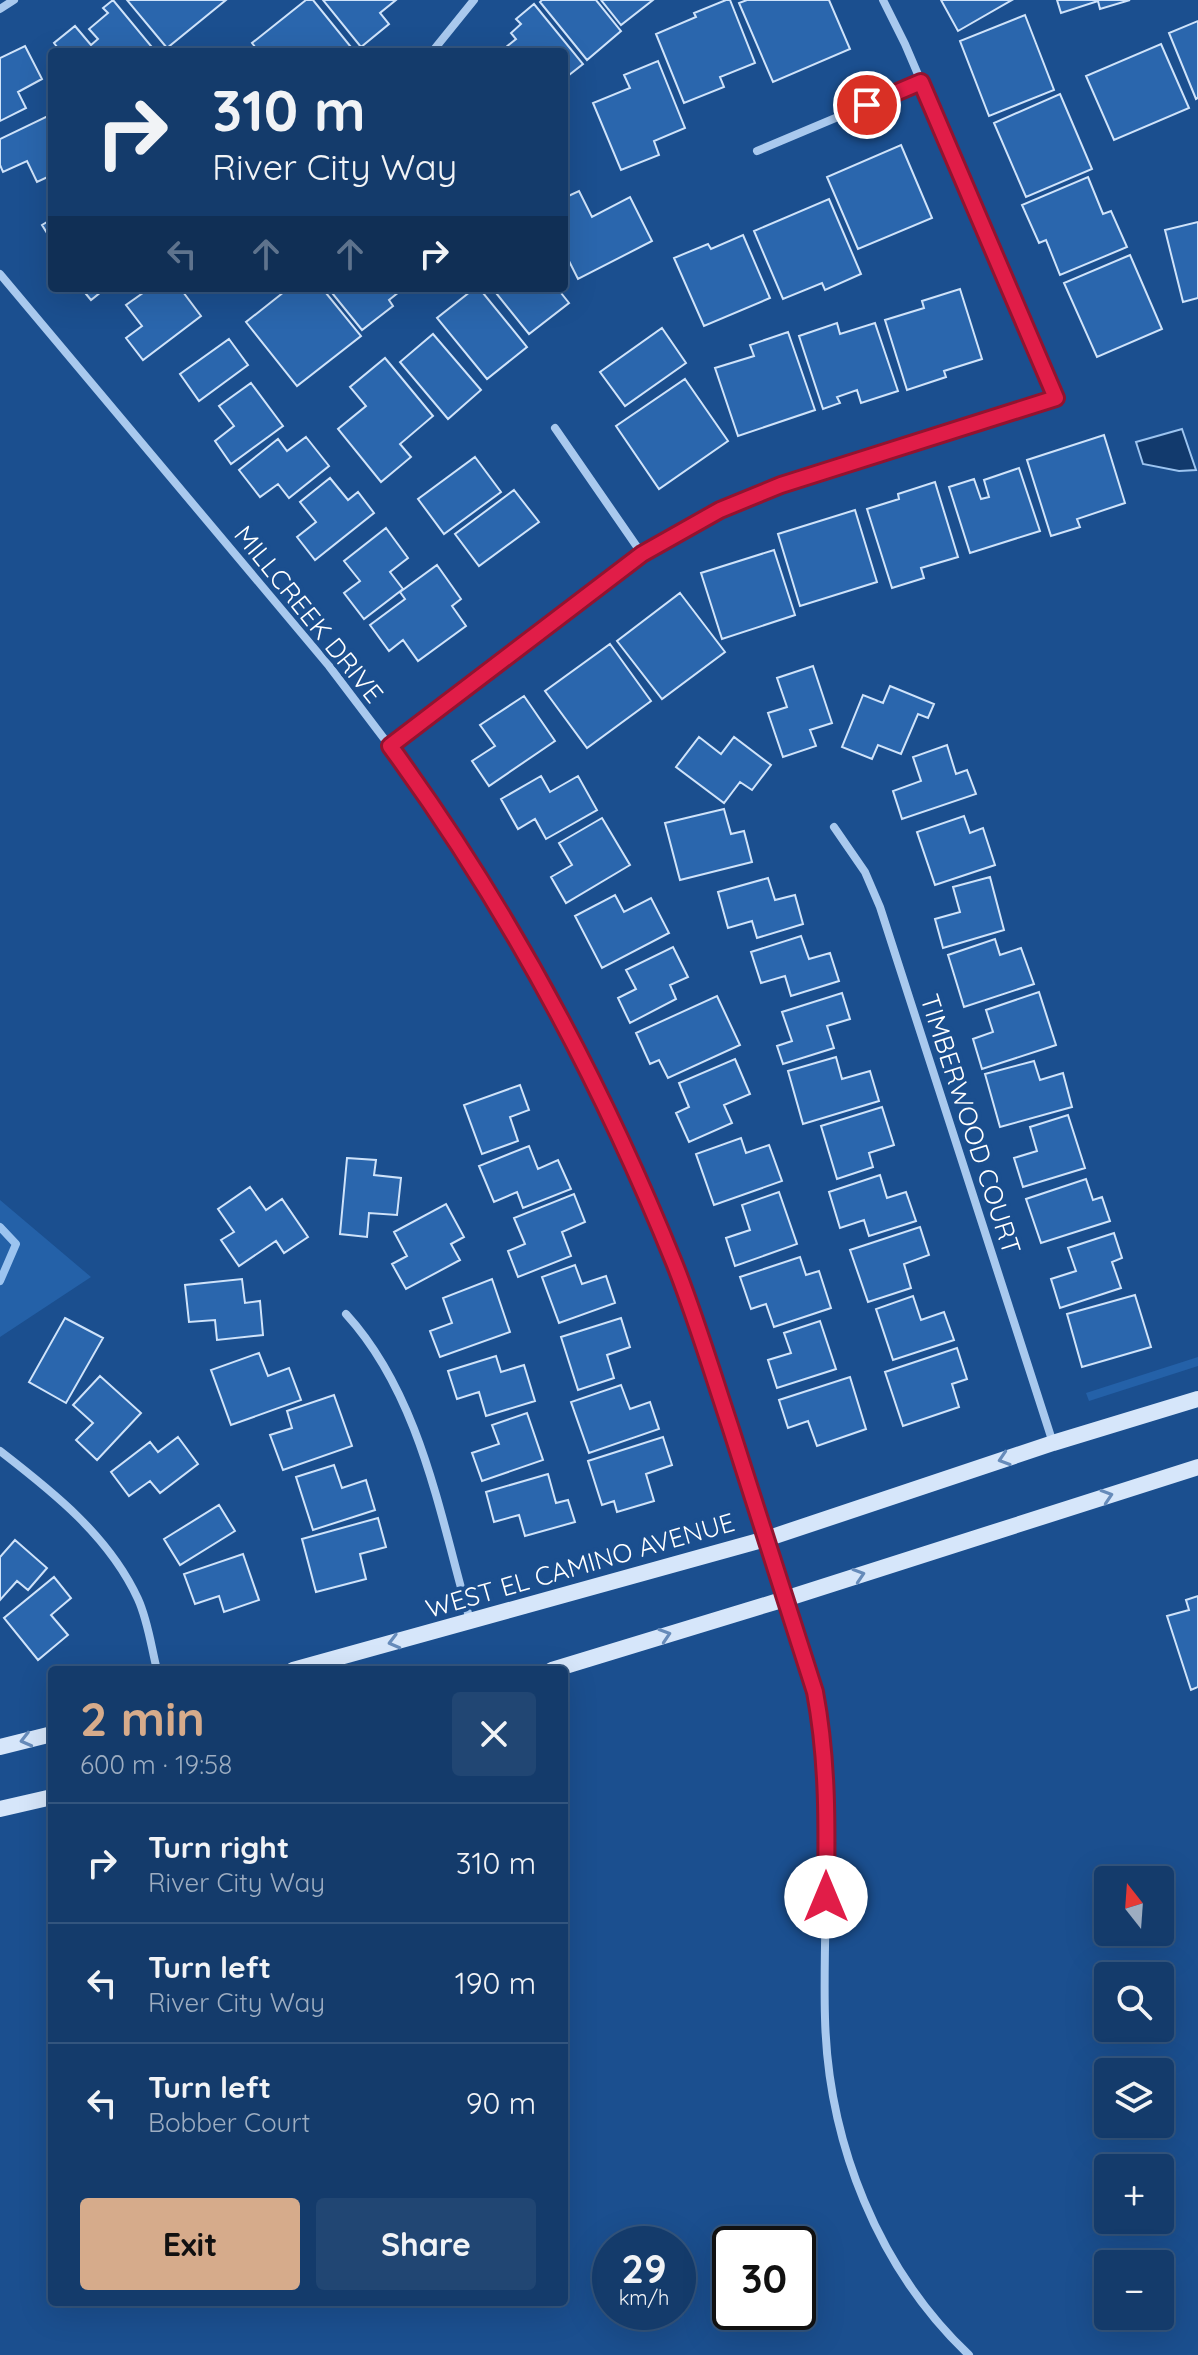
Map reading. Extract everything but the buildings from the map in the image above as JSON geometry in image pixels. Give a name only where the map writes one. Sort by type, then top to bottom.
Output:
[{"type":"main road","name":"WEST EL CAMINO AVENUE","points":[[307,1666],[766,1539],[1053,1443],[1198,1399]]},
{"type":"main road","points":[[565,1666],[1198,1467]]},
{"type":"main road","points":[[0,1747],[48,1735]]},
{"type":"main road","points":[[0,1809],[48,1798]]},
{"type":"street","points":[[0,9],[14,0]]},
{"type":"street","points":[[435,48],[474,0]]},
{"type":"street","points":[[390,746],[642,554],[720,510],[781,485],[1056,398],[883,0]]},
{"type":"street","points":[[757,151],[921,82]]},
{"type":"street","name":"MILLCREEK DRIVE","points":[[0,274],[329,666],[390,746],[486,887],[526,954],[581,1056],[625,1148],[676,1269],[702,1342],[815,1692],[827,1777],[825,2019],[829,2070],[838,2121],[872,2218],[896,2264],[925,2306],[969,2355]]},
{"type":"street","points":[[555,428],[642,554]]},
{"type":"street","name":"TIMBERWOOD COURT","points":[[834,827],[865,872],[880,907],[1053,1443]]},
{"type":"street","points":[[346,1314],[363,1333],[395,1385],[424,1460],[470,1621]]},
{"type":"street","points":[[0,1451],[37,1479],[91,1529],[117,1562],[138,1599],[156,1666]]},
{"type":"shaded area","points":[[1182,429],[1196,470],[1179,471],[1143,464],[1136,442]]},
{"type":"shaded area","points":[[0,1200],[91,1277],[0,1337]]},
{"type":"shaded area","points":[[1198,1357],[1198,1366],[1089,1401],[1086,1393]]},
{"type":"waterway","points":[[0,1227],[16,1244],[0,1281]]},
{"type":"route","points":[[826,1897],[827,1777],[815,1692],[676,1269],[632,1161],[581,1056],[526,954],[423,790],[390,746],[603,581],[642,554],[720,510],[781,485],[1056,398],[921,82],[867,105]]}]
